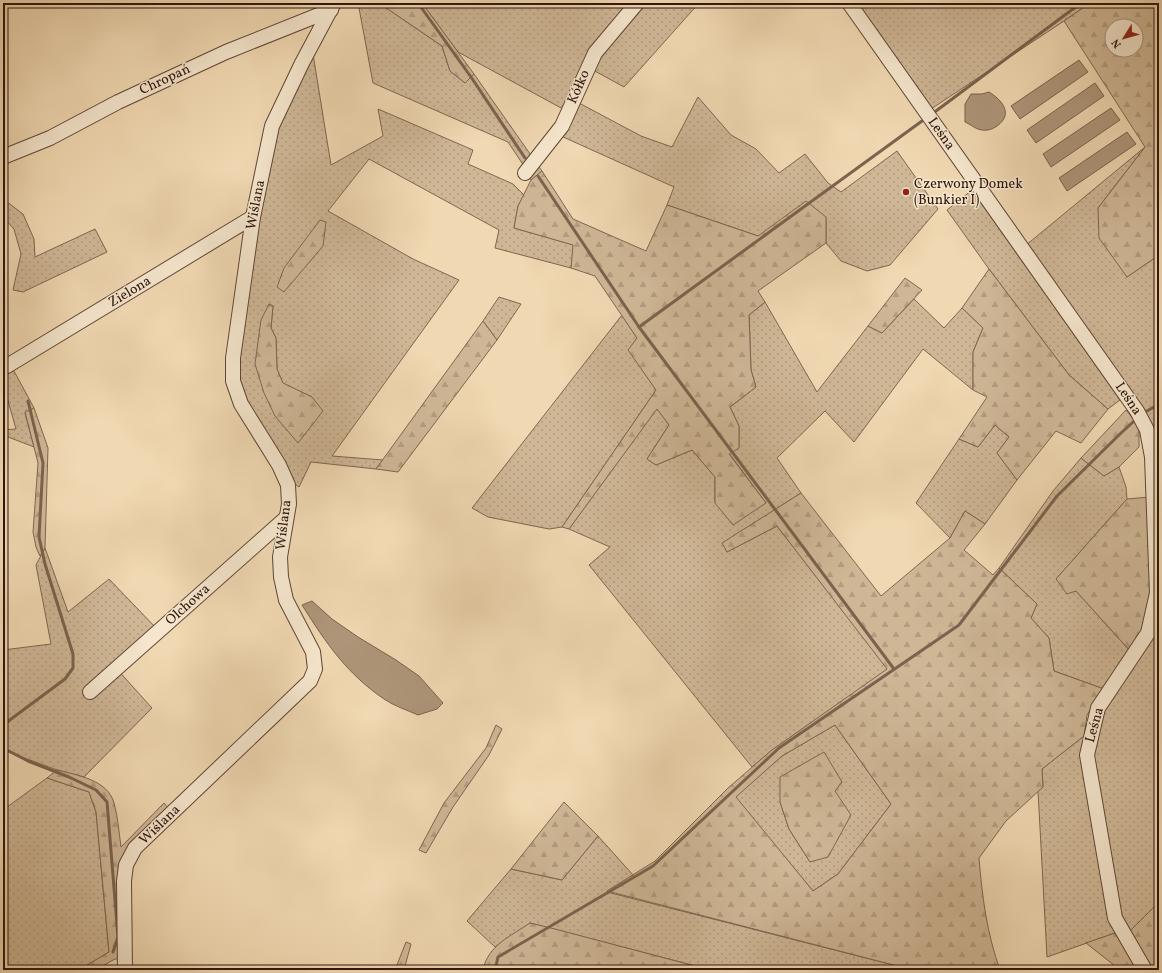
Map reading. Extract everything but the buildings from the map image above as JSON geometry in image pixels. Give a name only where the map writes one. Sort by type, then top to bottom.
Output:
[{"type":"street","name":"Kółko","points":[[525,173],[562,126],[594,53],[637,3]]},
{"type":"street","name":"Leśna","points":[[849,3],[1132,405],[1147,430],[1152,457],[1157,593],[1148,633],[1098,708],[1087,755],[1115,918],[1145,970]]},
{"type":"street","name":"Chropań","points":[[3,157],[50,138],[118,102],[226,52],[332,6]]},
{"type":"street","name":"Wiślana","points":[[125,970],[125,870],[135,848],[310,681],[315,669],[313,652],[286,600],[281,577],[280,557],[289,504],[288,485],[279,465],[241,404],[233,381],[234,358],[253,217],[272,126],[302,63],[332,6]]},
{"type":"street","name":"Zielona","points":[[7,366],[253,217]]},
{"type":"street","name":"Olchowa","points":[[90,692],[286,518]]},
{"type":"green space","points":[[349,3],[379,3],[442,46],[450,71],[465,83],[474,74],[542,171],[531,180],[524,166],[508,142],[373,83],[359,8]]},
{"type":"green space","points":[[379,3],[422,3],[474,74],[465,83],[450,71],[442,46]]},
{"type":"green space","points":[[422,3],[632,3],[563,109],[458,52]]},
{"type":"green space","points":[[643,3],[699,3],[624,87],[593,70],[599,53]]},
{"type":"green space","points":[[856,3],[1090,3],[931,109]]},
{"type":"green space","points":[[1090,3],[1159,3],[1159,255],[1127,277],[1099,238],[1098,208],[1145,147],[1064,21]]},
{"type":"green space","points":[[313,54],[331,165],[383,136],[378,109],[473,150],[468,164],[513,184],[524,195],[518,206],[514,228],[574,245],[571,268],[495,248],[499,230],[369,159],[328,211],[413,259],[459,280],[332,456],[383,460],[376,469],[311,462],[299,487],[292,482],[246,403],[236,380],[258,214],[279,128]],"holes":[[[269,304],[273,306],[271,328],[276,338],[277,369],[283,384],[312,397],[275,416]]]},
{"type":"green space","points":[[698,97],[731,135],[756,149],[779,173],[805,154],[828,183],[841,192],[897,151],[938,209],[890,265],[867,271],[841,261],[826,243],[826,217],[758,236],[667,205],[674,187],[561,136],[579,103],[641,136],[672,147]]},
{"type":"green space","points":[[1145,147],[1098,208],[1127,277],[1159,255],[1158,435],[1025,246]]},
{"type":"green space","points":[[542,171],[573,219],[646,251],[667,205],[758,236],[806,201],[826,217],[826,243],[758,291],[765,302],[749,315],[751,370],[756,387],[730,407],[739,426],[739,448],[729,454],[766,503],[733,525],[715,503],[715,477],[692,450],[656,465],[647,459],[669,425],[657,409],[569,529],[562,527],[656,390],[628,350],[637,338],[595,276],[571,268],[573,245],[514,228],[518,206],[531,180]]},
{"type":"green space","points":[[972,190],[1120,400],[1108,409],[1069,375],[989,269],[947,210]]},
{"type":"green space","points":[[3,199],[23,214],[34,239],[35,257],[95,229],[107,252],[23,292],[13,290],[21,254],[14,229],[3,217]]},
{"type":"green space","points":[[320,220],[326,222],[323,246],[284,292],[277,287],[284,268]]},
{"type":"green space","points":[[989,269],[1069,375],[1108,409],[1081,443],[1056,431],[1017,480],[997,453],[1009,437],[995,425],[978,447],[959,439],[987,397],[973,390],[973,352],[983,328],[962,308]]},
{"type":"green space","points":[[905,278],[922,290],[882,333],[868,326]]},
{"type":"green space","points":[[499,297],[521,304],[497,340],[483,321]]},
{"type":"green space","points":[[914,299],[944,328],[962,308],[983,328],[973,352],[973,390],[923,349],[854,442],[825,411],[777,458],[801,493],[723,543],[727,552],[777,526],[888,669],[772,750],[752,767],[589,565],[610,547],[569,529],[657,408],[669,425],[647,459],[656,465],[692,450],[715,477],[715,503],[766,503],[729,453],[739,447],[739,426],[730,407],[756,387],[751,370],[749,315],[765,302],[817,392],[868,326],[882,333]]},
{"type":"green space","points":[[269,304],[273,306],[271,328],[276,338],[277,369],[283,383],[312,397],[323,411],[298,443],[275,416],[264,393],[255,364],[261,320]]},
{"type":"green space","points":[[622,315],[637,338],[629,350],[656,390],[562,527],[549,529],[488,517],[472,508]]},
{"type":"green space","points":[[483,321],[497,340],[398,472],[376,469]]},
{"type":"green space","points":[[14,371],[34,408],[25,413],[34,447],[3,435],[3,430],[16,429],[3,383],[3,375]]},
{"type":"green space","points":[[34,408],[48,448],[45,548],[40,556],[36,547],[33,532],[38,463],[25,412]]},
{"type":"green space","points":[[1126,410],[1139,426],[1139,447],[1119,467],[1104,476],[1081,458]]},
{"type":"green space","points":[[995,425],[1009,437],[997,453],[1017,480],[985,524],[965,511],[950,538],[916,503],[959,439],[978,447]]},
{"type":"green space","points":[[1081,458],[1104,476],[1119,467],[1126,487],[1127,499],[1056,579],[1076,591],[1131,652],[1104,689],[1054,671],[1049,638],[1031,618],[1037,604],[999,568],[1053,491]]},
{"type":"green space","points":[[801,493],[881,596],[950,538],[965,511],[985,524],[964,550],[993,575],[999,568],[1037,604],[1031,618],[1049,638],[1054,671],[1104,689],[1087,715],[1084,736],[1042,769],[1043,787],[1006,821],[979,858],[986,915],[995,956],[1000,970],[913,970],[607,891],[655,861],[728,788],[772,750],[887,669],[777,526],[727,552],[722,543]],"holes":[[[835,725],[891,804],[838,874],[813,891],[736,797],[782,756]]]},
{"type":"green space","points":[[1149,497],[1153,593],[1145,626],[1131,652],[1076,591],[1067,594],[1056,579],[1127,499]]},
{"type":"green space","points":[[45,548],[68,612],[109,579],[157,629],[115,667],[152,708],[84,777],[57,770],[3,750],[3,650],[51,644],[36,565]]},
{"type":"green space","points":[[1159,607],[1159,902],[1129,932],[1120,918],[1092,754],[1103,708]]},
{"type":"green space","points":[[496,725],[502,729],[489,755],[453,807],[426,853],[419,850],[444,803],[486,748]]},
{"type":"green space","points":[[835,725],[891,804],[838,874],[813,891],[735,797],[782,756]],"holes":[[[842,782],[835,791],[810,862],[789,829],[780,802]]]},
{"type":"green space","points":[[1084,736],[1084,757],[1118,932],[1047,957],[1038,791],[1043,787],[1042,769]]},
{"type":"green space","points":[[824,752],[842,782],[835,791],[851,815],[828,857],[810,862],[789,829],[780,802],[780,777]]},
{"type":"green space","points":[[57,770],[91,780],[99,784],[111,795],[114,803],[121,847],[164,803],[170,810],[124,859],[121,957],[96,970],[79,970],[109,952],[96,812],[89,792],[47,778]]},
{"type":"green space","points":[[47,778],[89,792],[96,812],[109,952],[79,970],[3,970],[3,810]]},
{"type":"green space","points":[[564,802],[598,836],[562,880],[511,869]]},
{"type":"green space","points":[[598,836],[633,875],[607,892],[913,970],[711,970],[530,923],[495,947],[467,921],[511,869],[562,880]]},
{"type":"green space","points":[[1159,902],[1159,970],[1151,970],[1129,932]]},
{"type":"green space","points":[[530,923],[710,970],[483,970],[490,954],[501,942]]},
{"type":"green space","points":[[1118,932],[1141,970],[1120,970],[1086,943]]},
{"type":"green space","points":[[406,942],[411,944],[404,970],[395,970]]},
{"type":"shaded area","points":[[1079,60],[1088,72],[1020,119],[1011,106]]},
{"type":"shaded area","points":[[1095,83],[1104,96],[1036,143],[1027,130]]},
{"type":"shaded area","points":[[989,92],[1002,103],[1005,117],[994,128],[990,130],[980,130],[965,122],[965,104],[971,94],[982,94]]},
{"type":"shaded area","points":[[1111,108],[1120,120],[1051,167],[1043,154]]},
{"type":"shaded area","points":[[1127,132],[1136,144],[1067,191],[1059,178]]},
{"type":"shaded area","points":[[312,601],[332,619],[419,676],[443,703],[437,709],[418,715],[392,704],[371,689],[338,657],[302,605]]},
{"type":"waterway","points":[[418,3],[471,77],[525,158]]},
{"type":"waterway","points":[[936,111],[1081,3]]},
{"type":"waterway","points":[[639,327],[922,121]]},
{"type":"waterway","points":[[538,176],[639,327],[894,669]]},
{"type":"waterway","points":[[3,725],[65,679],[73,668],[73,654],[45,564],[39,537],[43,463],[28,401]]},
{"type":"waterway","points":[[1147,411],[1159,404]]},
{"type":"waterway","points":[[495,970],[498,957],[653,866],[779,748],[959,625],[1057,496],[1133,422]]},
{"type":"waterway","points":[[3,748],[28,761],[69,777],[96,790],[107,802],[118,937],[113,952]]},
{"type":"place","name":"Czerwony Domek (Bunkier I)","points":[[906,192]]}]
